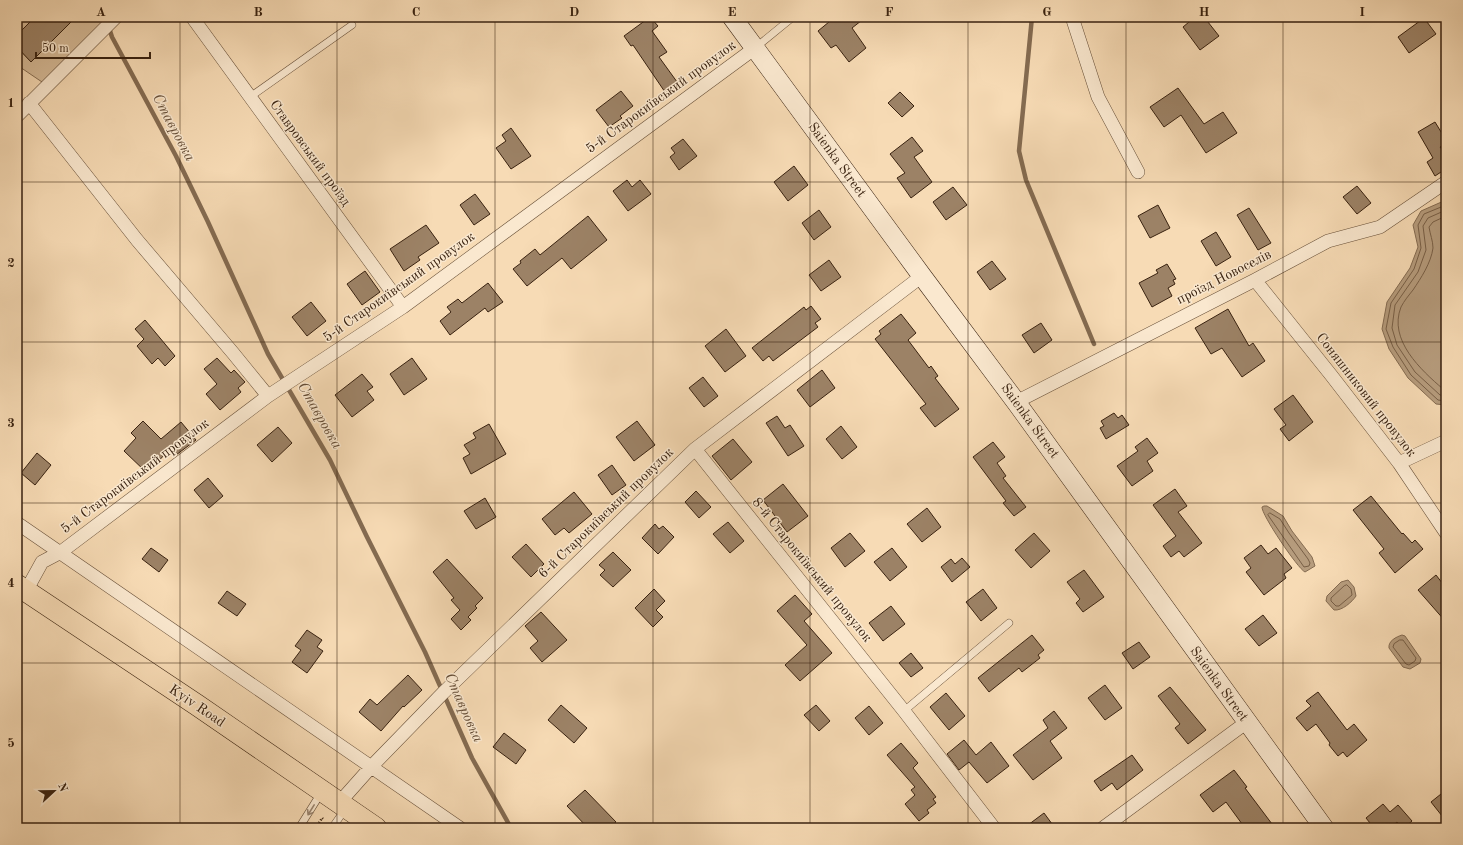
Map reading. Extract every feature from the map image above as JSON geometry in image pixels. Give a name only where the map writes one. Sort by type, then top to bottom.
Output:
[{"type":"main road","name":"Kyiv Road","points":[[21,588],[376,828]]},
{"type":"street","points":[[17,116],[116,17]]},
{"type":"street","name":"Ставровський проїзд","points":[[192,17],[403,307]]},
{"type":"street","name":"Saienka Street","points":[[732,17],[1016,402],[1324,828]]},
{"type":"street","points":[[1072,17],[1098,97],[1138,172]]},
{"type":"street","name":"5-й Старокиївський провулок","points":[[21,588],[42,562],[61,552],[268,396],[403,307],[755,48]]},
{"type":"street","points":[[29,103],[137,240],[268,396]]},
{"type":"street","name":"проїзд Новоселів","points":[[1016,402],[1328,241],[1380,227],[1446,182]]},
{"type":"street","name":"6-й Старокиївський провулок","points":[[336,801],[443,693],[695,449],[922,276]]},
{"type":"street","name":"Соняшниковий провулок","points":[[1255,280],[1331,374],[1399,463],[1446,534]]},
{"type":"street","points":[[1399,463],[1446,441]]},
{"type":"street","name":"8-й Старокиївський провулок","points":[[695,449],[904,710],[994,828]]},
{"type":"street","points":[[17,523],[460,828]]},
{"type":"street","points":[[1103,828],[1247,722]]},
{"type":"lane","points":[[755,48],[793,17]]},
{"type":"lane","points":[[250,97],[352,25]]},
{"type":"lane","points":[[904,710],[1009,623]]},
{"type":"lane","points":[[299,828],[336,801]]},
{"type":"lane","points":[[332,828],[336,801]]},
{"type":"path","points":[[316,828],[322,818]]},
{"type":"path","points":[[190,828],[204,828]]},
{"type":"shaded area","points":[[17,17],[35,17],[17,35]]},
{"type":"shaded area","points":[[76,17],[109,17],[42,82],[17,65],[17,47],[31,62]]},
{"type":"water","points":[[1446,200],[1446,405],[1436,404],[1408,378],[1389,349],[1382,329],[1387,302],[1410,268],[1418,247],[1413,225],[1421,211]]},
{"type":"water","points":[[1267,506],[1283,516],[1292,531],[1312,557],[1315,566],[1305,572],[1295,562],[1267,520],[1263,512],[1262,507]]},
{"type":"water","points":[[1348,580],[1354,587],[1356,596],[1343,608],[1334,610],[1326,601],[1327,596],[1341,582]]},
{"type":"water","points":[[1402,635],[1405,636],[1421,659],[1420,663],[1410,669],[1403,667],[1389,648],[1391,641]]},
{"type":"building","points":[[35,17],[76,17],[31,62],[17,47],[17,35]]},
{"type":"building","points":[[650,17],[658,26],[652,31],[667,52],[659,57],[680,86],[667,95],[633,45],[631,46],[624,36]]},
{"type":"building","points":[[835,17],[866,17],[852,28],[866,48],[849,62],[836,45],[831,48],[818,31]]},
{"type":"building","points":[[1195,17],[1204,17],[1219,36],[1200,50],[1183,27]]},
{"type":"building","points":[[1424,18],[1436,34],[1409,53],[1398,37]]},
{"type":"building","points":[[1178,88],[1204,124],[1223,112],[1237,133],[1206,153],[1181,115],[1164,127],[1150,107]]},
{"type":"building","points":[[621,91],[633,106],[620,116],[622,118],[609,127],[596,110]]},
{"type":"building","points":[[900,92],[914,106],[902,117],[888,103]]},
{"type":"building","points":[[1435,122],[1446,140],[1446,143],[1440,147],[1444,152],[1446,151],[1446,174],[1443,175],[1441,172],[1435,176],[1427,162],[1433,158],[1418,132]]},
{"type":"building","points":[[511,128],[531,156],[511,169],[496,148],[506,141],[502,135]]},
{"type":"building","points":[[912,137],[923,151],[914,157],[932,182],[911,198],[897,178],[905,173],[890,154]]},
{"type":"building","points":[[683,139],[697,156],[679,170],[670,157],[675,153],[671,148]]},
{"type":"building","points":[[794,166],[808,185],[788,201],[774,182]]},
{"type":"building","points":[[627,180],[632,187],[640,180],[651,194],[628,211],[613,191]]},
{"type":"building","points":[[1357,186],[1371,203],[1357,214],[1343,197]]},
{"type":"building","points":[[953,187],[967,205],[946,220],[933,202]]},
{"type":"building","points":[[475,194],[490,214],[474,225],[460,205]]},
{"type":"building","points":[[1158,205],[1170,228],[1150,238],[1138,216]]},
{"type":"building","points":[[1249,208],[1271,243],[1258,250],[1237,215]]},
{"type":"building","points":[[819,210],[831,227],[814,240],[802,223]]},
{"type":"building","points":[[588,216],[607,240],[571,269],[562,258],[527,286],[513,269],[521,263],[520,261],[535,249],[540,255]]},
{"type":"building","points":[[426,225],[439,243],[418,257],[420,260],[404,271],[390,249]]},
{"type":"building","points":[[1216,232],[1231,257],[1216,266],[1201,241]]},
{"type":"building","points":[[829,260],[841,277],[821,291],[809,275]]},
{"type":"building","points":[[992,261],[1006,279],[990,290],[977,272]]},
{"type":"building","points":[[1167,264],[1176,279],[1173,280],[1175,284],[1168,288],[1172,296],[1152,307],[1139,283],[1158,273],[1156,270]]},
{"type":"building","points":[[365,271],[380,292],[362,305],[347,284]]},
{"type":"building","points":[[488,283],[503,302],[488,312],[485,308],[450,335],[440,321],[451,312],[447,307],[458,299],[462,303]]},
{"type":"building","points":[[311,302],[326,321],[307,336],[292,317]]},
{"type":"building","points":[[811,306],[821,319],[815,323],[818,327],[773,361],[769,356],[763,361],[752,348],[804,307],[806,310]]},
{"type":"building","points":[[1228,309],[1249,346],[1253,343],[1265,361],[1242,377],[1222,348],[1211,354],[1195,328]]},
{"type":"building","points":[[901,314],[916,333],[908,340],[929,368],[931,366],[938,376],[935,378],[959,409],[935,427],[920,408],[926,404],[875,339],[881,334],[879,331]]},
{"type":"building","points":[[145,320],[175,356],[165,366],[158,358],[152,364],[137,346],[144,339],[135,329]]},
{"type":"building","points":[[1041,323],[1052,340],[1034,353],[1022,335]]},
{"type":"building","points":[[726,329],[746,356],[725,372],[705,346]]},
{"type":"building","points":[[217,358],[231,373],[234,370],[245,382],[238,388],[241,392],[220,410],[206,394],[217,384],[204,369]]},
{"type":"building","points":[[412,358],[427,379],[404,395],[390,374]]},
{"type":"building","points":[[822,370],[835,388],[810,407],[797,390]]},
{"type":"building","points":[[362,374],[373,387],[367,391],[374,400],[352,417],[335,395]]},
{"type":"building","points":[[703,377],[718,396],[704,407],[689,388]]},
{"type":"building","points":[[1293,395],[1313,422],[1289,441],[1280,429],[1286,425],[1274,409]]},
{"type":"building","points":[[1114,413],[1118,418],[1122,415],[1129,425],[1106,439],[1100,428],[1104,426],[1101,421]]},
{"type":"building","points":[[777,416],[785,428],[790,425],[804,446],[788,456],[766,423]]},
{"type":"building","points":[[143,421],[161,439],[181,422],[196,440],[176,455],[170,449],[147,473],[124,451],[136,438],[131,433]]},
{"type":"building","points":[[637,421],[655,445],[634,461],[616,437]]},
{"type":"building","points":[[489,424],[506,454],[471,474],[463,458],[470,454],[464,445],[476,438],[473,433]]},
{"type":"building","points":[[841,426],[857,447],[842,459],[826,439]]},
{"type":"building","points":[[278,427],[292,443],[272,462],[257,445]]},
{"type":"building","points":[[1147,438],[1158,453],[1147,461],[1153,471],[1132,486],[1117,466],[1138,451],[1135,447]]},
{"type":"building","points":[[733,439],[752,462],[731,480],[712,456]]},
{"type":"building","points":[[993,442],[1005,457],[997,463],[1006,476],[1003,478],[1026,507],[1014,516],[1003,503],[1006,501],[973,457]]},
{"type":"building","points":[[37,453],[51,465],[35,485],[21,473]]},
{"type":"building","points":[[612,465],[626,485],[612,495],[598,475]]},
{"type":"building","points":[[208,478],[223,496],[209,508],[194,490]]},
{"type":"building","points":[[783,484],[808,516],[787,532],[763,500]]},
{"type":"building","points":[[1175,489],[1187,506],[1178,512],[1202,543],[1184,557],[1179,551],[1171,557],[1163,546],[1176,536],[1153,505]]},
{"type":"building","points":[[696,491],[711,507],[699,518],[685,502]]},
{"type":"building","points":[[574,492],[592,514],[569,533],[564,528],[555,535],[542,519]]},
{"type":"building","points":[[1371,496],[1402,534],[1403,533],[1412,543],[1415,540],[1423,549],[1395,573],[1379,553],[1384,549],[1353,510]]},
{"type":"building","points":[[485,498],[496,517],[476,529],[464,511]]},
{"type":"building","points":[[927,508],[941,527],[922,542],[907,524]]},
{"type":"building","points":[[728,522],[744,541],[730,553],[713,534]]},
{"type":"building","points":[[655,524],[659,529],[663,526],[674,537],[658,554],[642,538]]},
{"type":"building","points":[[850,533],[865,551],[845,567],[831,548]]},
{"type":"building","points":[[1034,533],[1050,551],[1031,568],[1015,550]]},
{"type":"building","points":[[526,544],[544,564],[531,577],[512,557]]},
{"type":"building","points":[[1261,545],[1268,554],[1276,548],[1292,568],[1284,574],[1286,578],[1264,595],[1246,572],[1251,568],[1244,558]]},
{"type":"building","points":[[151,548],[168,560],[159,572],[142,559]]},
{"type":"building","points":[[892,548],[907,567],[890,581],[874,562]]},
{"type":"building","points":[[613,552],[631,570],[613,587],[600,575],[605,570],[599,565]]},
{"type":"building","points":[[962,558],[970,567],[952,582],[941,567],[951,559],[955,564]]},
{"type":"building","points":[[447,559],[483,598],[475,606],[477,608],[468,617],[471,620],[461,630],[451,619],[460,610],[451,600],[454,598],[433,572]]},
{"type":"building","points":[[1084,570],[1104,597],[1083,612],[1076,603],[1080,599],[1067,582]]},
{"type":"building","points":[[1436,575],[1446,588],[1446,622],[1418,590]]},
{"type":"building","points":[[654,589],[665,601],[656,610],[663,617],[653,627],[635,608]]},
{"type":"building","points":[[983,589],[997,608],[981,621],[966,602]]},
{"type":"building","points":[[227,591],[246,604],[237,616],[218,603]]},
{"type":"building","points":[[795,595],[812,614],[804,621],[832,653],[800,681],[785,665],[807,645],[777,611]]},
{"type":"building","points":[[891,606],[905,624],[883,641],[869,623]]},
{"type":"building","points":[[541,612],[567,640],[542,662],[530,648],[538,641],[525,626]]},
{"type":"building","points":[[1263,615],[1277,633],[1259,646],[1245,629]]},
{"type":"building","points":[[307,630],[322,640],[317,647],[323,651],[307,673],[292,662],[301,650],[295,646]]},
{"type":"building","points":[[1032,635],[1044,650],[1038,655],[1040,658],[1022,672],[1019,668],[989,692],[978,678]]},
{"type":"building","points":[[1139,642],[1150,657],[1133,669],[1122,653]]},
{"type":"building","points":[[911,653],[923,668],[911,677],[899,663]]},
{"type":"building","points":[[408,675],[422,690],[404,707],[403,706],[381,731],[359,712],[370,699],[377,705]]},
{"type":"building","points":[[1105,685],[1122,708],[1105,720],[1088,698]]},
{"type":"building","points":[[1170,687],[1206,730],[1188,744],[1175,728],[1180,724],[1158,696]]},
{"type":"building","points":[[1318,692],[1347,730],[1354,724],[1367,740],[1347,757],[1343,752],[1338,756],[1316,724],[1307,731],[1296,718],[1311,706],[1306,701]]},
{"type":"building","points":[[946,693],[965,716],[949,730],[930,707]]},
{"type":"building","points":[[561,705],[587,728],[574,743],[548,720]]},
{"type":"building","points":[[816,705],[830,721],[819,731],[804,715]]},
{"type":"building","points":[[869,706],[883,723],[869,735],[855,718]]},
{"type":"building","points":[[1054,711],[1067,728],[1050,741],[1062,758],[1033,780],[1013,755],[1048,728],[1043,720]]},
{"type":"building","points":[[504,733],[526,750],[516,764],[493,747]]},
{"type":"building","points":[[964,740],[976,755],[991,742],[1009,766],[987,783],[969,762],[959,770],[947,754]]},
{"type":"building","points":[[901,743],[918,763],[913,768],[936,797],[933,799],[936,803],[927,810],[929,813],[919,821],[905,804],[915,795],[911,790],[915,787],[887,755]]},
{"type":"building","points":[[1132,755],[1143,770],[1117,790],[1112,783],[1101,791],[1094,781]]},
{"type":"building","points":[[1234,770],[1247,787],[1245,788],[1275,828],[1245,828],[1226,802],[1213,812],[1200,795]]},
{"type":"building","points":[[585,790],[616,822],[609,828],[588,828],[567,806]]},
{"type":"building","points":[[1446,790],[1446,821],[1431,802]]},
{"type":"building","points":[[1383,804],[1390,812],[1398,805],[1412,821],[1404,828],[1402,828],[1397,822],[1390,828],[1374,828],[1366,818]]},
{"type":"building","points":[[1044,813],[1055,828],[1024,828]]},
{"type":"waterway","points":[[1032,17],[1019,151],[1026,180],[1094,344]]},
{"type":"waterway","name":"Ставровка","points":[[109,28],[112,37],[176,156],[208,222],[268,354],[330,460],[425,652],[472,758],[511,828]]}]
